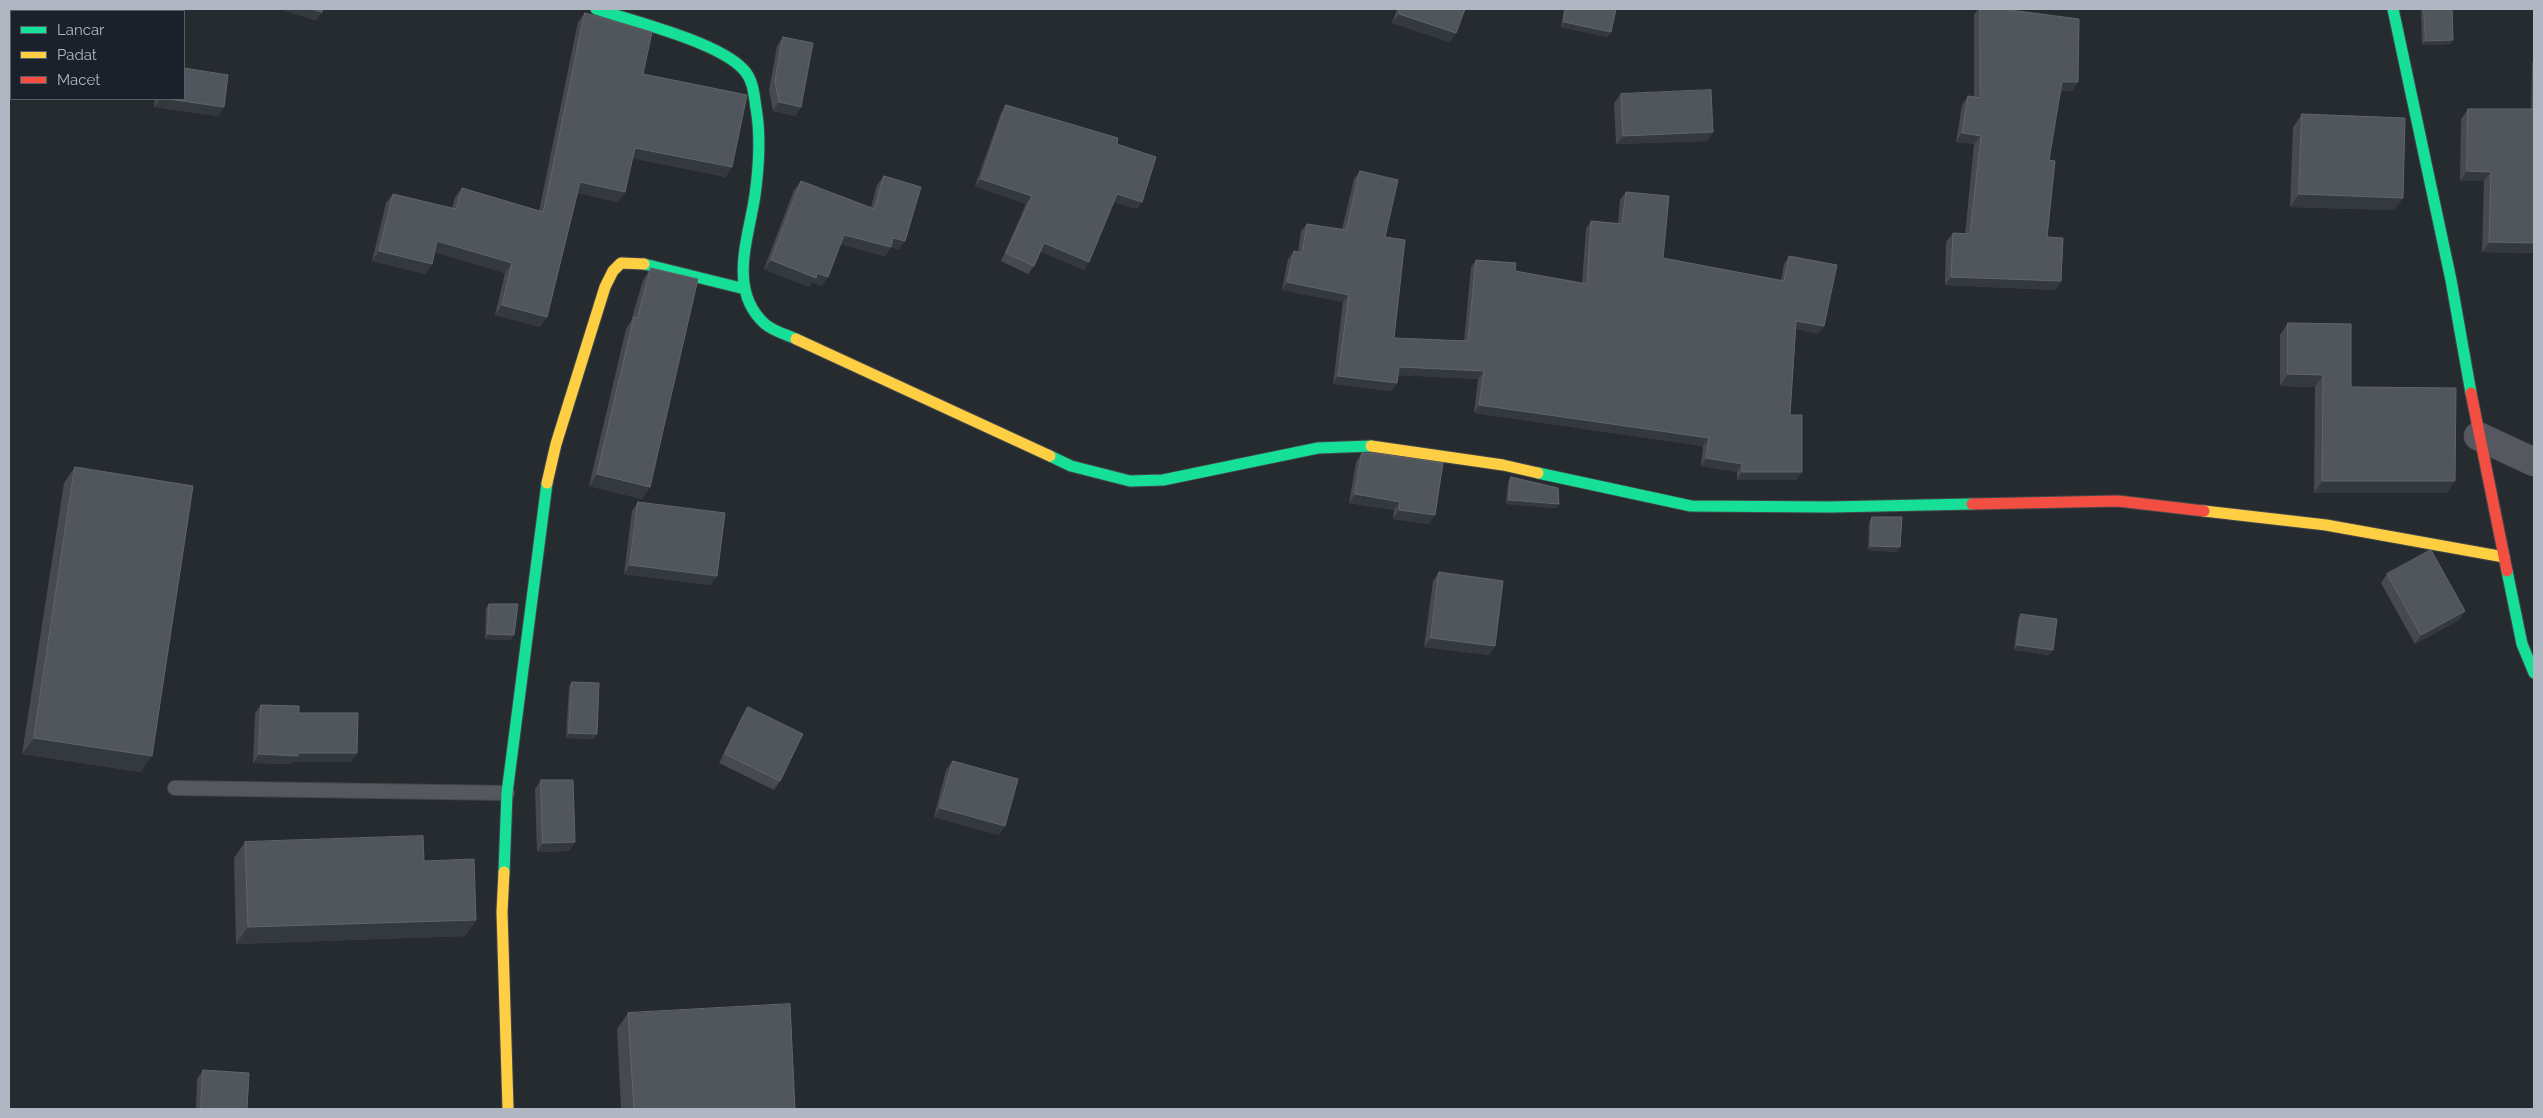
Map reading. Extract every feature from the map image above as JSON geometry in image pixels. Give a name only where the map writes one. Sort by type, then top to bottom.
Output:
[{"type":"street","points":[[596,9],[718,50],[743,69],[752,84],[760,128],[755,194],[743,256],[745,289],[750,305],[766,325],[1071,466],[1130,481],[1163,480],[1318,448],[1369,446],[1503,465],[1691,506],[1830,507],[2118,501],[2326,525],[2504,557]]},
{"type":"street","points":[[2393,9],[2451,280],[2478,436],[2522,644],[2534,673]]},
{"type":"street","points":[[508,1109],[502,912],[507,793],[546,490],[556,444],[605,286],[613,272],[621,264],[637,262],[745,289]]},
{"type":"street","points":[[2478,436],[2534,462]]},
{"type":"lane","points":[[174,788],[507,793]]},
{"type":"building","points":[[312,9],[323,9],[322,12]]},
{"type":"building","points":[[1400,9],[1465,9],[1456,33],[1399,14]]},
{"type":"building","points":[[1566,9],[1616,9],[1611,32],[1564,22]]},
{"type":"building","points":[[1980,9],[2002,9],[2079,19],[2078,82],[2062,82],[2049,160],[2055,161],[2047,237],[2063,238],[2061,281],[1951,277],[1953,233],[1970,234],[1981,136],[1962,133],[1968,96],[1980,98]]},
{"type":"building","points":[[2424,9],[2452,9],[2453,40],[2426,41]]},
{"type":"building","points":[[585,13],[652,32],[643,74],[747,95],[732,167],[635,148],[625,192],[580,182],[547,317],[502,305],[512,263],[437,241],[432,264],[379,251],[393,194],[456,209],[462,188],[543,212]]},
{"type":"building","points":[[783,37],[813,43],[801,107],[779,102],[775,81]]},
{"type":"building","points":[[185,68],[228,75],[224,107],[175,100],[185,100]]},
{"type":"building","points":[[1711,90],[1713,132],[1623,136],[1621,94]]},
{"type":"building","points":[[1006,105],[1118,138],[1117,144],[1156,157],[1142,202],[1117,194],[1089,262],[1044,243],[1034,266],[1006,253],[1032,196],[981,179]]},
{"type":"building","points":[[2468,109],[2534,109],[2534,243],[2489,242],[2491,172],[2467,171]]},
{"type":"building","points":[[2302,114],[2405,118],[2403,198],[2299,194]]},
{"type":"building","points":[[1360,171],[1398,180],[1385,237],[1405,240],[1394,338],[1468,341],[1476,260],[1516,263],[1515,271],[1587,284],[1591,221],[1622,224],[1626,192],[1669,196],[1663,258],[1784,281],[1789,256],[1837,265],[1824,326],[1796,321],[1790,415],[1802,415],[1802,472],[1742,472],[1742,464],[1706,458],[1709,438],[1479,405],[1484,371],[1399,367],[1397,383],[1338,376],[1349,295],[1287,282],[1294,251],[1302,253],[1307,224],[1346,230]]},
{"type":"building","points":[[884,176],[921,187],[905,241],[893,238],[891,247],[844,235],[828,277],[817,273],[816,278],[771,260],[801,181],[874,209]]},
{"type":"building","points":[[651,268],[698,279],[650,487],[597,474],[634,317],[637,318]]},
{"type":"building","points":[[2288,323],[2351,324],[2351,387],[2456,388],[2455,481],[2322,481],[2323,375],[2288,374]]},
{"type":"building","points":[[1362,453],[1443,463],[1435,515],[1399,510],[1400,502],[1355,494]]},
{"type":"building","points":[[75,467],[193,486],[152,756],[34,738]]},
{"type":"building","points":[[1511,477],[1558,488],[1559,504],[1509,500]]},
{"type":"building","points":[[638,502],[725,513],[717,576],[630,565]]},
{"type":"building","points":[[1872,517],[1902,517],[1900,547],[1871,546]]},
{"type":"building","points":[[2431,550],[2465,611],[2421,635],[2387,574]]},
{"type":"building","points":[[1439,572],[1503,581],[1495,646],[1431,638]]},
{"type":"building","points":[[489,604],[518,604],[514,635],[488,634]]},
{"type":"building","points":[[2021,614],[2057,619],[2053,650],[2017,645]]},
{"type":"building","points":[[572,682],[599,683],[597,734],[569,733]]},
{"type":"building","points":[[261,705],[299,706],[299,713],[358,713],[357,753],[298,753],[298,756],[259,754]]},
{"type":"building","points":[[748,707],[803,734],[780,781],[725,754]]},
{"type":"building","points":[[953,761],[1018,779],[1005,826],[940,808]]},
{"type":"building","points":[[541,780],[573,780],[575,842],[543,843]]},
{"type":"building","points":[[423,836],[424,861],[474,859],[476,920],[248,927],[245,842]]},
{"type":"building","points":[[790,1004],[795,1109],[634,1109],[628,1013]]},
{"type":"building","points":[[203,1070],[249,1073],[247,1109],[201,1109]]},
{"type":"traffic: fast","points":[[596,9],[695,41],[731,59],[746,73],[751,82],[755,97],[759,129],[758,173],[744,262],[744,279],[747,295],[753,310],[765,324],[776,331],[796,339]]},
{"type":"traffic: fast","points":[[2393,9],[2451,280],[2471,393]]},
{"type":"traffic: fast","points":[[644,264],[745,289]]},
{"type":"traffic: fast","points":[[1050,456],[1071,466],[1130,481],[1163,480],[1318,448],[1371,446]]},
{"type":"traffic: fast","points":[[1538,473],[1691,506],[1830,507],[1972,504]]},
{"type":"traffic: fast","points":[[504,872],[507,793],[547,483]]},
{"type":"traffic: fast","points":[[2507,571],[2522,644],[2534,673]]},
{"type":"traffic: slow","points":[[547,483],[556,444],[605,287],[613,271],[621,263],[644,264]]},
{"type":"traffic: slow","points":[[796,339],[1050,456]]},
{"type":"traffic: slow","points":[[1371,446],[1503,465],[1538,473]]},
{"type":"traffic: slow","points":[[2204,511],[2326,525],[2504,557]]},
{"type":"traffic: slow","points":[[504,872],[502,912],[508,1109]]},
{"type":"traffic: jam","points":[[2471,393],[2507,571]]},
{"type":"traffic: jam","points":[[1972,504],[2118,501],[2204,511]]}]
